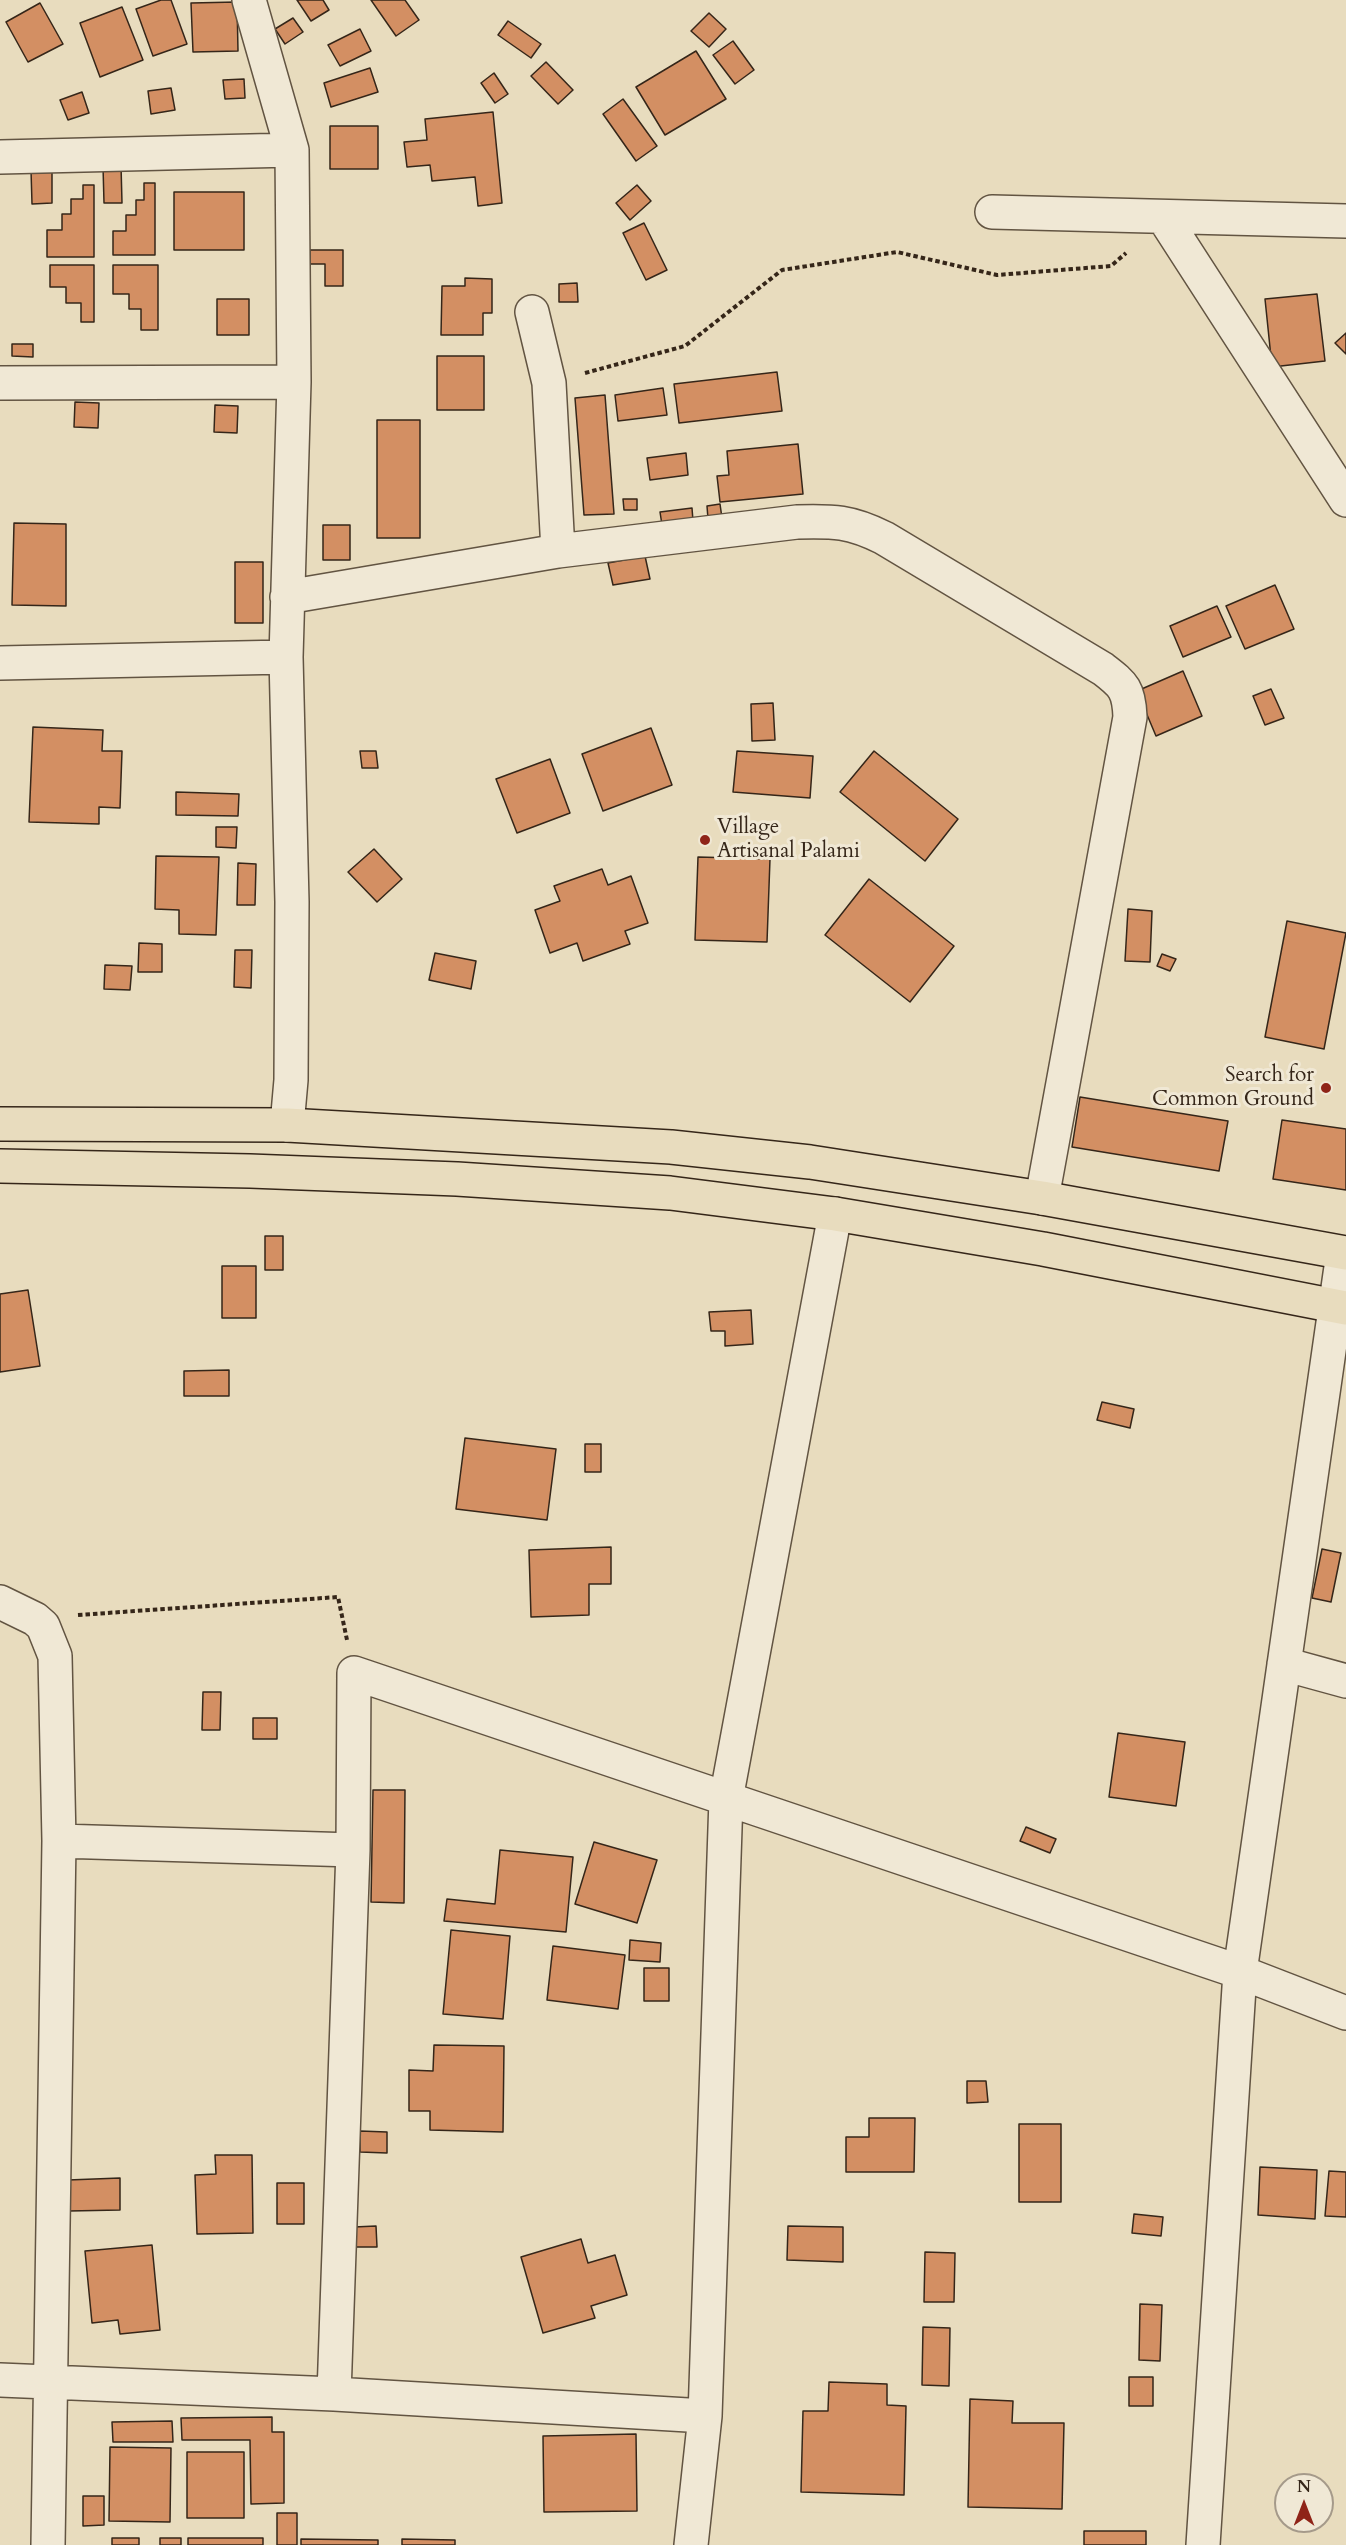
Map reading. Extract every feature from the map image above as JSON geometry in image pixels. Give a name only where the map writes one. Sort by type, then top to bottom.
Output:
[{"type":"highway","points":[[0,1124],[287,1125],[670,1147],[810,1162],[1042,1198],[1344,1253]]},
{"type":"highway","points":[[0,1166],[250,1171],[457,1179],[670,1193],[835,1214],[1043,1249],[1340,1307]]},
{"type":"street","points":[[249,0],[292,150],[294,382],[285,657],[292,902],[291,1080],[287,1125]]},
{"type":"street","points":[[0,157],[292,150]]},
{"type":"street","points":[[992,212],[1346,221]]},
{"type":"street","points":[[1164,218],[1346,500]]},
{"type":"street","points":[[532,312],[549,383],[558,550]]},
{"type":"street","points":[[0,383],[294,382]]},
{"type":"street","points":[[287,597],[558,550],[797,522],[832,521],[859,525],[1122,683],[1129,698],[1130,717],[1042,1198]]},
{"type":"street","points":[[0,663],[285,657]]},
{"type":"street","points":[[691,2545],[705,2416],[726,1799],[835,1214]]},
{"type":"street","points":[[1203,2545],[1240,1972],[1284,1664],[1340,1307],[1344,1253]]},
{"type":"street","points":[[0,1602],[35,1619],[43,1626],[55,1656],[59,1841],[48,2545]]},
{"type":"street","points":[[1284,1664],[1346,1681]]},
{"type":"street","points":[[334,2394],[353,1850],[354,1673],[1240,1972],[1346,2013]]},
{"type":"street","points":[[59,1841],[353,1850]]},
{"type":"street","points":[[0,2380],[334,2394],[705,2416]]},
{"type":"path","points":[[549,383],[685,346],[782,270],[897,252],[997,275],[1111,266],[1164,218]]},
{"type":"path","points":[[35,1619],[338,1596]]},
{"type":"building","points":[[161,0],[171,0],[187,44],[153,56],[136,9]]},
{"type":"building","points":[[297,0],[323,0],[329,10],[311,21]]},
{"type":"building","points":[[371,0],[405,0],[419,20],[396,36]]},
{"type":"building","points":[[237,2],[238,51],[193,52],[191,3]]},
{"type":"building","points":[[40,3],[63,44],[28,62],[6,22]]},
{"type":"building","points":[[122,7],[143,60],[100,77],[80,23]]},
{"type":"building","points":[[709,13],[726,29],[709,47],[691,31]]},
{"type":"building","points":[[293,18],[303,32],[285,44],[275,29]]},
{"type":"building","points":[[508,21],[541,44],[531,58],[498,35]]},
{"type":"building","points":[[360,29],[371,51],[340,66],[328,45]]},
{"type":"building","points":[[733,41],[754,70],[735,84],[713,55]]},
{"type":"building","points":[[696,51],[726,99],[665,135],[636,87]]},
{"type":"building","points":[[546,62],[573,90],[558,104],[531,76]]},
{"type":"building","points":[[370,68],[378,92],[331,107],[324,83]]},
{"type":"building","points":[[494,73],[508,94],[495,103],[481,83]]},
{"type":"building","points":[[244,79],[245,98],[225,99],[223,80]]},
{"type":"building","points":[[171,88],[175,110],[151,114],[148,91]]},
{"type":"building","points":[[82,92],[89,113],[68,120],[60,100]]},
{"type":"building","points":[[623,99],[657,146],[636,161],[603,114]]},
{"type":"building","points":[[493,112],[502,203],[478,206],[475,177],[432,181],[430,165],[407,167],[404,142],[427,140],[425,119]]},
{"type":"building","points":[[330,126],[378,126],[378,169],[330,169]]},
{"type":"building","points":[[121,165],[122,203],[104,203],[103,166]]},
{"type":"building","points":[[31,170],[52,170],[52,203],[32,204]]},
{"type":"building","points":[[144,183],[155,183],[155,255],[113,255],[113,231],[126,231],[126,215],[136,215],[136,200],[144,200]]},
{"type":"building","points":[[83,185],[94,185],[94,257],[47,257],[47,230],[62,230],[62,214],[71,214],[71,199],[83,199]]},
{"type":"building","points":[[637,185],[651,201],[630,220],[616,203]]},
{"type":"building","points":[[174,192],[244,192],[244,250],[174,250]]},
{"type":"building","points":[[644,223],[667,270],[646,280],[623,233]]},
{"type":"building","points":[[310,250],[343,250],[343,286],[325,286],[325,264],[310,264]]},
{"type":"building","points":[[50,265],[94,265],[94,322],[81,322],[81,303],[66,303],[66,287],[50,287]]},
{"type":"building","points":[[113,265],[158,265],[158,330],[141,330],[141,309],[129,309],[129,294],[113,294]]},
{"type":"building","points":[[465,278],[492,279],[492,313],[483,313],[483,335],[441,335],[442,286],[465,286]]},
{"type":"building","points":[[577,283],[578,302],[559,302],[559,284]]},
{"type":"building","points":[[1317,294],[1325,361],[1272,367],[1265,299]]},
{"type":"building","points":[[217,299],[249,299],[249,335],[217,335]]},
{"type":"building","points":[[1346,333],[1346,354],[1335,343]]},
{"type":"building","points":[[12,344],[33,344],[33,357],[12,356]]},
{"type":"building","points":[[437,356],[484,356],[484,410],[437,410]]},
{"type":"building","points":[[777,372],[782,411],[679,423],[674,384]]},
{"type":"building","points":[[663,388],[667,415],[618,421],[615,395]]},
{"type":"building","points":[[605,395],[614,514],[584,515],[575,398]]},
{"type":"building","points":[[75,402],[99,403],[98,428],[74,427]]},
{"type":"building","points":[[215,405],[238,406],[237,433],[214,432]]},
{"type":"building","points":[[377,420],[420,420],[420,538],[377,538]]},
{"type":"building","points":[[798,444],[803,494],[720,502],[717,476],[729,475],[727,451]]},
{"type":"building","points":[[686,453],[688,475],[650,480],[647,458]]},
{"type":"building","points":[[623,499],[637,499],[637,510],[624,510]]},
{"type":"building","points":[[720,504],[722,518],[708,519],[707,506]]},
{"type":"building","points":[[692,508],[693,521],[662,525],[660,512]]},
{"type":"building","points":[[14,523],[66,524],[66,606],[12,605]]},
{"type":"building","points":[[323,525],[350,525],[350,560],[323,560]]},
{"type":"building","points":[[645,556],[650,579],[613,585],[608,563]]},
{"type":"building","points":[[235,562],[263,562],[263,623],[235,623]]},
{"type":"building","points":[[1275,585],[1294,629],[1245,649],[1226,606]]},
{"type":"building","points":[[1217,606],[1231,637],[1183,657],[1170,626]]},
{"type":"building","points":[[1183,671],[1202,716],[1156,736],[1137,691]]},
{"type":"building","points":[[1271,689],[1284,718],[1265,725],[1253,696]]},
{"type":"building","points":[[773,703],[775,740],[752,741],[751,704]]},
{"type":"building","points":[[33,727],[103,730],[102,751],[122,751],[120,808],[99,807],[99,824],[29,822]]},
{"type":"building","points":[[651,728],[672,785],[603,811],[582,754]]},
{"type":"building","points":[[360,751],[376,751],[378,768],[362,768]]},
{"type":"building","points":[[737,751],[813,756],[810,798],[733,792]]},
{"type":"building","points":[[874,751],[958,819],[925,861],[840,792]]},
{"type":"building","points":[[550,759],[570,813],[517,833],[496,779]]},
{"type":"building","points":[[176,792],[239,794],[238,816],[176,815]]},
{"type":"building","points":[[216,827],[237,827],[236,848],[216,847]]},
{"type":"building","points":[[374,849],[402,879],[377,902],[348,872]]},
{"type":"building","points":[[156,856],[219,857],[216,935],[179,934],[179,910],[155,909]]},
{"type":"building","points":[[698,857],[770,859],[767,942],[695,940]]},
{"type":"building","points":[[238,863],[256,864],[255,905],[237,905]]},
{"type":"building","points":[[602,869],[608,885],[631,876],[648,923],[625,931],[630,944],[583,961],[577,943],[550,953],[535,910],[560,901],[554,886]]},
{"type":"building","points":[[869,879],[954,946],[910,1002],[825,935]]},
{"type":"building","points":[[1128,909],[1152,911],[1150,962],[1125,961]]},
{"type":"building","points":[[1287,921],[1346,933],[1324,1049],[1265,1037]]},
{"type":"building","points":[[139,943],[162,944],[162,972],[138,972]]},
{"type":"building","points":[[235,950],[252,950],[251,988],[234,987]]},
{"type":"building","points":[[435,953],[476,961],[471,989],[429,980]]},
{"type":"building","points":[[1162,954],[1176,959],[1170,971],[1157,966]]},
{"type":"building","points":[[105,965],[132,966],[130,990],[104,989]]},
{"type":"building","points":[[1080,1097],[1228,1121],[1219,1171],[1072,1147]]},
{"type":"building","points":[[1282,1120],[1346,1129],[1346,1190],[1273,1179]]},
{"type":"building","points":[[265,1236],[283,1236],[283,1270],[265,1270]]},
{"type":"building","points":[[222,1266],[256,1266],[256,1318],[222,1318]]},
{"type":"building","points":[[28,1290],[40,1366],[0,1372],[0,1294]]},
{"type":"building","points":[[751,1310],[753,1344],[725,1346],[725,1331],[711,1331],[709,1312]]},
{"type":"building","points":[[229,1370],[229,1396],[184,1396],[184,1371]]},
{"type":"building","points":[[1102,1402],[1134,1409],[1130,1428],[1097,1420]]},
{"type":"building","points":[[465,1438],[556,1449],[547,1520],[456,1509]]},
{"type":"building","points":[[585,1444],[601,1444],[601,1472],[585,1472]]},
{"type":"building","points":[[611,1547],[611,1584],[589,1584],[589,1615],[531,1617],[529,1550]]},
{"type":"building","points":[[1322,1549],[1341,1553],[1331,1602],[1312,1598]]},
{"type":"building","points":[[203,1692],[221,1692],[220,1730],[202,1730]]},
{"type":"building","points":[[253,1718],[277,1718],[277,1739],[253,1739]]},
{"type":"building","points":[[1118,1733],[1185,1742],[1176,1806],[1109,1797]]},
{"type":"building","points":[[373,1790],[405,1790],[404,1903],[371,1902]]},
{"type":"building","points":[[1026,1827],[1056,1839],[1050,1853],[1020,1841]]},
{"type":"building","points":[[594,1842],[657,1860],[637,1923],[575,1904]]},
{"type":"building","points":[[500,1850],[573,1857],[566,1932],[444,1921],[447,1899],[495,1904]]},
{"type":"building","points":[[451,1930],[510,1936],[503,2019],[443,2014]]},
{"type":"building","points":[[630,1940],[661,1943],[660,1962],[629,1960]]},
{"type":"building","points":[[553,1946],[625,1955],[618,2009],[547,2000]]},
{"type":"building","points":[[644,1968],[669,1968],[669,2001],[644,2001]]},
{"type":"building","points":[[434,2045],[504,2046],[503,2132],[430,2130],[430,2111],[409,2111],[409,2070],[433,2071]]},
{"type":"building","points":[[967,2081],[986,2081],[988,2102],[967,2103]]},
{"type":"building","points":[[869,2118],[915,2118],[914,2172],[846,2172],[846,2137],[869,2137]]},
{"type":"building","points":[[1019,2124],[1061,2124],[1061,2202],[1019,2202]]},
{"type":"building","points":[[360,2131],[387,2132],[387,2153],[360,2152]]},
{"type":"building","points":[[215,2155],[252,2155],[253,2233],[197,2234],[195,2175],[216,2174]]},
{"type":"building","points":[[1260,2167],[1317,2170],[1315,2219],[1258,2215]]},
{"type":"building","points":[[1329,2171],[1346,2172],[1346,2217],[1325,2216]]},
{"type":"building","points":[[120,2178],[120,2210],[69,2211],[68,2180]]},
{"type":"building","points":[[277,2183],[304,2183],[304,2224],[277,2224]]},
{"type":"building","points":[[1134,2214],[1163,2217],[1161,2236],[1132,2233]]},
{"type":"building","points":[[376,2226],[377,2247],[355,2247],[354,2227]]},
{"type":"building","points":[[788,2226],[843,2227],[843,2262],[787,2260]]},
{"type":"building","points":[[581,2239],[588,2263],[615,2255],[627,2295],[591,2306],[595,2318],[543,2333],[521,2257]]},
{"type":"building","points":[[152,2245],[160,2330],[120,2334],[118,2320],[92,2323],[85,2251]]},
{"type":"building","points":[[925,2252],[955,2253],[954,2302],[924,2302]]},
{"type":"building","points":[[1140,2304],[1162,2305],[1160,2361],[1139,2360]]},
{"type":"building","points":[[923,2327],[950,2328],[949,2386],[922,2385]]},
{"type":"building","points":[[1129,2377],[1153,2377],[1153,2406],[1129,2406]]},
{"type":"building","points":[[829,2382],[887,2384],[887,2405],[906,2406],[904,2495],[801,2492],[803,2411],[828,2411]]},
{"type":"building","points":[[970,2399],[1013,2401],[1012,2423],[1064,2423],[1062,2509],[968,2507]]},
{"type":"building","points":[[272,2417],[272,2432],[284,2432],[284,2503],[251,2504],[250,2440],[182,2440],[181,2418]]},
{"type":"building","points":[[172,2421],[173,2442],[113,2442],[112,2422]]},
{"type":"building","points":[[636,2434],[637,2511],[544,2512],[543,2436]]},
{"type":"building","points":[[110,2447],[171,2448],[170,2522],[109,2521]]},
{"type":"building","points":[[187,2452],[244,2452],[244,2518],[187,2518]]},
{"type":"building","points":[[83,2496],[104,2496],[104,2525],[83,2526]]},
{"type":"building","points":[[277,2513],[297,2513],[297,2545],[277,2545]]},
{"type":"building","points":[[1084,2531],[1146,2531],[1146,2545],[1084,2545]]},
{"type":"building","points":[[112,2538],[139,2538],[139,2545],[112,2545]]},
{"type":"building","points":[[160,2538],[181,2538],[181,2545],[160,2545]]},
{"type":"building","points":[[188,2538],[263,2538],[263,2545],[188,2545]]},
{"type":"building","points":[[301,2539],[378,2540],[378,2545],[301,2545]]},
{"type":"building","points":[[402,2539],[455,2540],[455,2545],[402,2545]]},
{"type":"place","name":"Village Artisanal Palami","points":[[705,840]]},
{"type":"place","name":"Search for Common Ground","points":[[1326,1088]]}]
